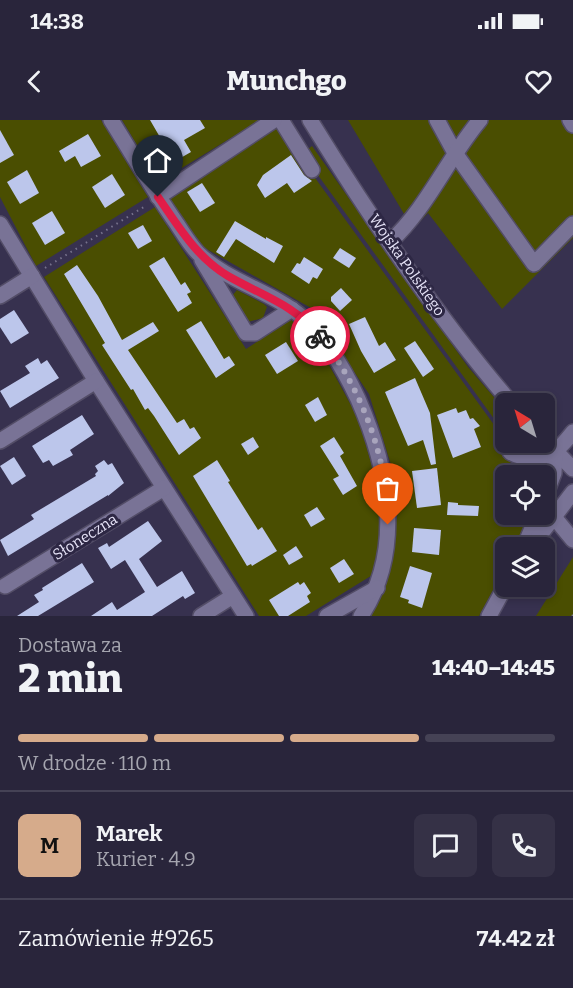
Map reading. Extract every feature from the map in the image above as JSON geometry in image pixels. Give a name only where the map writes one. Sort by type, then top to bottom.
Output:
[{"type":"street","points":[[111,120],[158,197],[197,252],[246,333],[255,333],[292,309]]},
{"type":"street","points":[[158,197],[274,120]]},
{"type":"street","points":[[281,120],[312,170]]},
{"type":"street","name":"Wojska Polskiego","points":[[310,120],[390,242],[456,334],[503,393]]},
{"type":"street","points":[[437,120],[455,153],[534,264],[573,224]]},
{"type":"street","points":[[390,242],[399,234],[480,120]]},
{"type":"street","points":[[570,120],[573,125]]},
{"type":"street","points":[[0,224],[96,381],[246,616]]},
{"type":"street","points":[[197,252],[227,275],[292,309],[312,326],[339,362],[361,407],[377,448],[388,508],[386,549],[376,588],[361,616]]},
{"type":"street","points":[[0,296],[32,276]]},
{"type":"street","points":[[0,441],[96,381]]},
{"type":"street","points":[[573,432],[555,451],[573,469]]},
{"type":"street","points":[[512,453],[517,456],[537,458],[550,453]]},
{"type":"street","name":"Słoneczna","points":[[5,586],[164,488]]},
{"type":"street","points":[[555,515],[573,492]]},
{"type":"street","points":[[555,517],[573,540]]},
{"type":"street","points":[[327,616],[376,588]]},
{"type":"street","points":[[201,616],[233,596]]},
{"type":"street","points":[[489,616],[499,597]]},
{"type":"path","points":[[32,276],[158,197]]},
{"type":"shaded area","points":[[0,120],[101,120],[148,197],[36,266],[0,197]]},
{"type":"shaded area","points":[[122,120],[260,120],[159,182]]},
{"type":"shaded area","points":[[348,120],[573,120],[573,238],[502,309],[428,213],[413,229]]},
{"type":"shaded area","points":[[276,124],[495,426],[495,453],[504,453],[512,465],[495,465],[495,525],[527,525],[522,537],[495,537],[495,586],[479,616],[368,616],[380,600],[401,497],[369,394],[311,308],[203,247],[165,197]]},
{"type":"shaded area","points":[[312,146],[468,367],[495,398],[495,420],[315,171],[307,150]]},
{"type":"shaded area","points":[[155,207],[246,349],[292,319],[328,363],[358,418],[374,473],[382,522],[374,574],[306,616],[259,616],[44,277]]},
{"type":"shaded area","points":[[237,290],[267,307],[263,318],[248,322],[232,296]]},
{"type":"shaded area","points":[[573,557],[573,616],[536,616],[548,597],[555,597],[555,586]]},
{"type":"building","points":[[150,120],[200,120],[205,128],[184,140],[191,152],[170,164],[157,141],[161,139]]},
{"type":"building","points":[[0,130],[14,155],[0,163]]},
{"type":"building","points":[[88,134],[101,156],[81,167],[75,156],[65,162],[59,151]]},
{"type":"building","points":[[291,155],[304,175],[312,181],[294,193],[287,183],[265,198],[257,185],[263,175]]},
{"type":"building","points":[[27,170],[39,193],[20,204],[7,182]]},
{"type":"building","points":[[112,174],[125,195],[105,208],[92,187]]},
{"type":"building","points":[[202,183],[215,203],[200,212],[187,192]]},
{"type":"building","points":[[52,211],[65,233],[45,245],[32,223]]},
{"type":"building","points":[[235,221],[283,246],[274,263],[236,239],[224,257],[216,252]]},
{"type":"building","points":[[143,225],[152,241],[138,249],[128,233]]},
{"type":"building","points":[[340,248],[356,258],[349,268],[333,258]]},
{"type":"building","points":[[164,257],[181,285],[185,282],[191,292],[187,294],[192,303],[178,312],[149,266]]},
{"type":"building","points":[[304,257],[323,269],[317,279],[313,277],[309,284],[291,272]]},
{"type":"building","points":[[77,265],[98,296],[122,340],[153,322],[159,331],[128,350],[177,423],[184,419],[190,429],[194,427],[201,438],[179,455],[154,416],[148,408],[145,410],[133,389],[131,390],[102,345],[105,343],[64,274]]},
{"type":"building","points":[[341,288],[352,300],[340,311],[331,301],[331,297]]},
{"type":"building","points":[[14,310],[29,333],[11,344],[0,327],[0,319]]},
{"type":"building","points":[[365,317],[379,346],[385,342],[396,360],[374,373],[349,324]]},
{"type":"building","points":[[201,321],[224,359],[229,356],[235,365],[216,378],[186,330]]},
{"type":"building","points":[[415,341],[434,369],[423,377],[404,348]]},
{"type":"building","points":[[286,342],[298,361],[277,374],[265,355]]},
{"type":"building","points":[[38,358],[41,364],[47,360],[59,378],[10,408],[0,391],[30,373],[25,366]]},
{"type":"building","points":[[415,378],[430,413],[436,464],[431,465],[423,440],[408,446],[385,392]]},
{"type":"building","points":[[318,397],[327,415],[315,422],[305,405]]},
{"type":"building","points":[[456,408],[458,413],[466,410],[470,419],[473,418],[480,426],[474,429],[481,447],[453,458],[437,415]]},
{"type":"building","points":[[82,415],[94,434],[70,450],[73,455],[53,466],[49,460],[43,463],[32,446]]},
{"type":"building","points":[[253,437],[259,447],[248,455],[241,444]]},
{"type":"building","points":[[334,437],[344,453],[340,456],[357,486],[343,495],[333,479],[339,476],[320,446]]},
{"type":"building","points":[[14,457],[26,476],[12,485],[0,466]]},
{"type":"building","points":[[104,460],[108,465],[112,463],[124,483],[108,496],[8,556],[0,540],[34,519],[31,515],[96,476],[98,471],[95,466]]},
{"type":"building","points":[[217,460],[258,530],[262,527],[277,551],[252,566],[251,564],[247,566],[193,476]]},
{"type":"building","points":[[437,468],[441,505],[417,508],[412,471]]},
{"type":"building","points":[[448,502],[479,506],[478,516],[447,515]]},
{"type":"building","points":[[317,507],[325,519],[311,527],[304,515]]},
{"type":"building","points":[[148,521],[162,541],[139,559],[157,587],[182,571],[195,593],[185,599],[183,596],[152,616],[91,616],[112,602],[117,610],[145,592],[125,560],[111,569],[98,548],[107,543],[109,547]]},
{"type":"building","points":[[414,528],[441,530],[439,555],[412,552]]},
{"type":"building","points":[[296,546],[303,557],[289,565],[283,555]]},
{"type":"building","points":[[344,559],[354,574],[339,583],[330,568]]},
{"type":"building","points":[[82,563],[94,582],[38,616],[17,616],[39,602],[34,595],[43,590],[42,588]]},
{"type":"building","points":[[410,566],[432,573],[422,608],[400,597]]},
{"type":"building","points":[[298,582],[300,585],[304,582],[311,593],[307,596],[310,602],[288,616],[279,616],[269,600]]},
{"type":"way so far","points":[[320,336],[339,362],[365,416],[377,448],[388,499],[388,525]]},
{"type":"route","points":[[158,197],[197,252],[227,275],[292,309],[320,336]]}]
